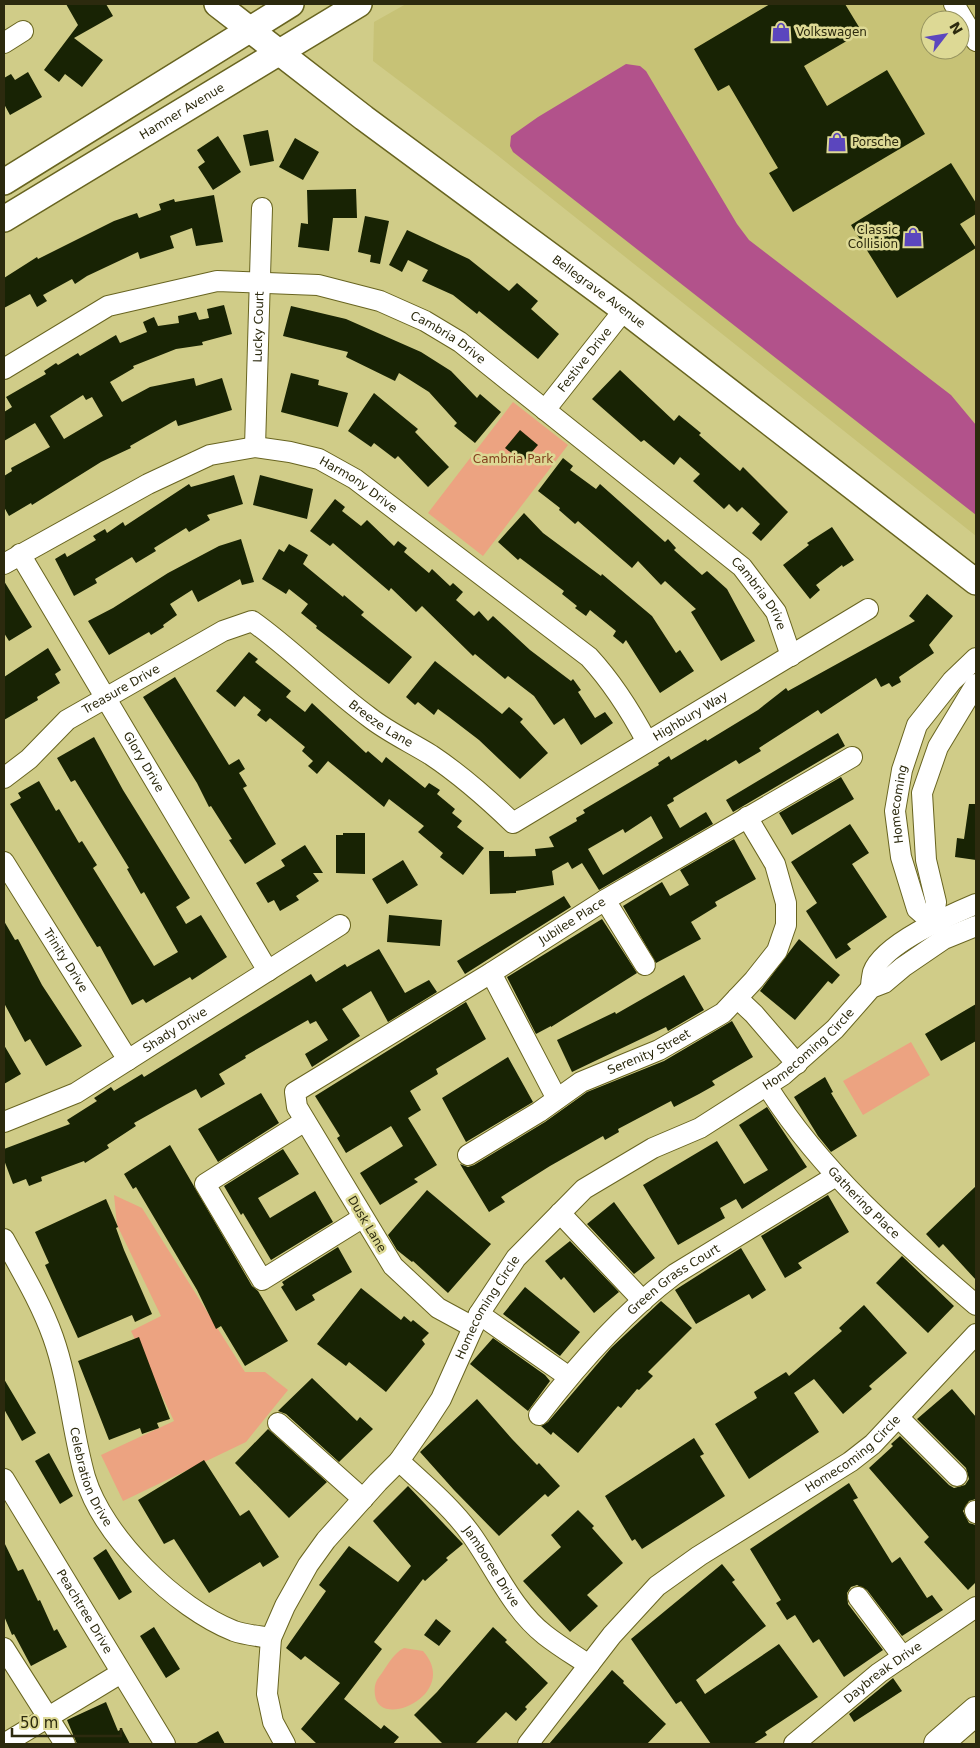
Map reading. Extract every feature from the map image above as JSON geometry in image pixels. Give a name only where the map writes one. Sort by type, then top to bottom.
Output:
[{"type":"highway","points":[[938,1744],[976,1711]]},
{"type":"main road","name":"Bellegrave Avenue","points":[[217,4],[277,52],[437,173],[624,310],[976,582]]},
{"type":"main road","points":[[4,182],[291,4]]},
{"type":"main road","name":"Hamner Avenue","points":[[4,219],[359,4]]},
{"type":"street","points":[[954,4],[976,40]]},
{"type":"street","points":[[4,43],[23,32]]},
{"type":"street","name":"Lucky Court","points":[[255,447],[262,208]]},
{"type":"street","name":"Cambria Drive","points":[[4,369],[108,306],[217,281],[318,285],[380,300],[426,322],[460,342],[742,567],[776,612],[790,656]]},
{"type":"street","name":"Festive Drive","points":[[544,410],[624,310]]},
{"type":"street","name":"Harmony Drive","points":[[12,559],[148,484],[210,455],[255,447],[319,459],[355,479],[589,657],[609,678],[626,702],[647,742]]},
{"type":"street","name":"Glory Drive","points":[[12,559],[105,699],[268,971]]},
{"type":"street","name":"Highbury Way","points":[[513,823],[868,610]]},
{"type":"street","name":"Treasure Drive","points":[[4,778],[29,758],[67,720],[223,631],[252,620]]},
{"type":"street","name":"Breeze Lane","points":[[252,620],[279,640],[335,692],[372,719],[432,756],[473,785],[513,823]]},
{"type":"street","name":"Homecoming","points":[[933,923],[917,909],[901,857],[895,811],[899,785],[902,770],[917,726],[952,681],[976,658]]},
{"type":"street","name":"Homecoming","points":[[933,923],[936,902],[926,860],[923,791],[938,747],[976,684]]},
{"type":"street","name":"Jubilee Place","points":[[295,1092],[492,973],[605,900],[852,757]]},
{"type":"street","points":[[899,785],[923,791]]},
{"type":"street","name":"Serenity Street","points":[[468,1155],[581,1082],[659,1050],[723,1012],[754,980],[777,950],[786,925],[786,903],[782,882],[775,864],[747,817]]},
{"type":"street","name":"Trinity Drive","points":[[4,862],[128,1060]]},
{"type":"street","points":[[605,900],[645,965]]},
{"type":"street","name":"Homecoming Circle","points":[[871,988],[874,971],[883,958],[933,923],[976,904]]},
{"type":"street","name":"Shady Drive","points":[[4,1122],[76,1092],[340,926]]},
{"type":"street","name":"Homecoming Circle","points":[[285,1744],[273,1722],[267,1694],[271,1638],[308,1565],[362,1499],[399,1461],[441,1398],[476,1320],[516,1258],[584,1189],[616,1168],[653,1148],[700,1128],[768,1086],[797,1064],[835,1028],[871,988],[884,983],[903,967],[944,939],[976,926]]},
{"type":"street","points":[[492,973],[557,1099]]},
{"type":"street","points":[[737,998],[754,1014],[797,1064]]},
{"type":"street","name":"Gathering Place","points":[[768,1086],[786,1115],[836,1176],[910,1249],[976,1305]]},
{"type":"street","name":"Dusk Lane","points":[[295,1092],[297,1107],[362,1218],[393,1266],[408,1282],[438,1308],[476,1320],[569,1376]]},
{"type":"street","points":[[305,1120],[205,1184],[262,1280],[362,1218]]},
{"type":"street","name":"Green Grass Court","points":[[539,1415],[569,1376],[643,1301],[674,1274],[836,1176]]},
{"type":"street","points":[[560,1213],[643,1301]]},
{"type":"street","name":"Celebration Drive","points":[[4,1239],[52,1336],[70,1399],[86,1478],[119,1538],[144,1569],[204,1616],[235,1632],[271,1638]]},
{"type":"street","name":"Homecoming Circle","points":[[528,1744],[612,1635],[658,1586],[699,1556],[850,1462],[873,1444],[976,1334]]},
{"type":"street","points":[[899,1418],[957,1476]]},
{"type":"street","points":[[278,1423],[362,1499]]},
{"type":"street","name":"Jamboree Drive","points":[[399,1461],[445,1504],[461,1522],[474,1538],[501,1584],[544,1634],[589,1665]]},
{"type":"street","name":"Peachtree Drive","points":[[4,1479],[166,1744]]},
{"type":"street","points":[[858,1597],[903,1657]]},
{"type":"street","name":"Daybreak Drive","points":[[794,1744],[879,1673],[976,1607]]},
{"type":"street","points":[[4,1648],[65,1744]]},
{"type":"street","points":[[4,1744],[121,1673]]},
{"type":"shaded area","points":[[406,4],[976,4],[976,536],[492,151],[373,61],[374,22]]},
{"type":"shaded area","points":[[626,64],[640,66],[646,71],[737,224],[749,240],[951,395],[976,425],[976,515],[513,152],[510,146],[511,136],[538,117]]},
{"type":"green space","name":"Cambria Park","points":[[513,402],[568,445],[483,556],[428,513]]},
{"type":"green space","points":[[911,1042],[930,1075],[863,1115],[843,1081]]},
{"type":"green space","points":[[114,1195],[142,1208],[245,1372],[265,1372],[288,1390],[246,1442],[123,1501],[101,1455],[174,1421],[131,1331],[161,1316],[117,1225]]},
{"type":"green space","points":[[404,1648],[423,1651],[432,1667],[432,1681],[426,1693],[415,1703],[402,1708],[390,1709],[380,1705],[375,1695],[375,1685],[393,1657]]},
{"type":"building","points":[[66,4],[106,4],[113,16],[74,38],[103,60],[82,87],[65,74],[59,82],[44,70],[78,25]]},
{"type":"building","points":[[770,4],[845,4],[862,32],[804,66],[827,106],[887,70],[925,134],[793,212],[769,173],[778,168],[729,85],[718,91],[694,49]]},
{"type":"building","points":[[28,72],[42,97],[10,115],[4,104],[4,78],[11,74],[15,80]]},
{"type":"building","points":[[268,130],[274,161],[250,166],[243,135]]},
{"type":"building","points":[[218,136],[241,172],[213,190],[198,167],[205,162],[197,150]]},
{"type":"building","points":[[295,138],[319,152],[303,180],[279,167]]},
{"type":"building","name":"Classic Collision","points":[[951,163],[976,203],[976,214],[960,224],[976,248],[897,298],[851,225]]},
{"type":"building","points":[[356,189],[357,218],[333,218],[329,251],[298,247],[301,223],[308,224],[307,190]]},
{"type":"building","points":[[214,195],[223,242],[196,246],[192,228],[170,236],[174,248],[140,259],[138,252],[87,276],[75,284],[72,279],[43,295],[47,301],[37,307],[30,294],[4,308],[4,278],[37,257],[38,259],[114,221],[137,213],[139,218],[161,210],[159,204],[174,199],[175,202]]},
{"type":"building","points":[[365,216],[389,221],[380,264],[370,262],[371,255],[358,252]]},
{"type":"building","points":[[407,230],[469,259],[509,291],[517,283],[538,301],[531,309],[559,334],[538,359],[479,311],[477,314],[453,295],[422,281],[428,270],[408,260],[402,272],[389,265]]},
{"type":"building","points":[[224,305],[232,334],[202,342],[203,345],[176,349],[133,366],[134,368],[110,382],[122,402],[150,387],[194,378],[196,386],[222,378],[232,410],[178,426],[176,420],[130,446],[131,448],[101,462],[32,505],[31,503],[9,516],[4,507],[4,476],[12,471],[11,468],[50,447],[35,423],[4,441],[4,412],[12,407],[6,397],[46,374],[44,371],[56,363],[58,365],[78,353],[80,356],[116,335],[120,343],[147,332],[143,322],[154,317],[158,326],[179,323],[178,316],[196,312],[199,320],[209,318],[207,309]],"holes":[[[83,395],[86,400],[92,397],[103,416],[64,439],[50,416]]]},
{"type":"building","points":[[291,306],[346,319],[421,352],[451,371],[477,398],[480,394],[501,412],[475,443],[454,426],[457,423],[429,392],[399,373],[395,381],[346,357],[348,352],[283,336]]},
{"type":"building","points":[[620,370],[674,421],[679,415],[701,433],[699,435],[740,471],[743,467],[788,512],[761,541],[752,533],[760,524],[742,507],[737,512],[729,504],[724,509],[693,481],[700,474],[680,457],[674,465],[644,440],[641,442],[592,399]]},
{"type":"building","points":[[291,373],[319,380],[318,385],[348,393],[338,427],[281,412]]},
{"type":"building","points":[[374,393],[418,429],[415,432],[449,467],[428,487],[398,456],[395,459],[374,443],[371,447],[348,431]]},
{"type":"building","points":[[520,430],[538,445],[523,462],[505,448]]},
{"type":"building","points":[[563,458],[573,466],[570,470],[596,489],[600,484],[665,542],[668,539],[676,548],[674,550],[702,575],[707,571],[727,589],[755,641],[721,661],[691,612],[696,609],[665,581],[661,585],[638,561],[632,568],[578,521],[575,524],[559,510],[560,508],[538,491]]},
{"type":"building","points":[[234,475],[243,504],[207,515],[210,520],[189,532],[186,528],[154,548],[156,551],[136,563],[132,557],[95,579],[97,583],[74,596],[55,559],[65,553],[67,557],[96,540],[93,536],[105,529],[107,533],[123,522],[125,526],[189,484],[191,487]]},
{"type":"building","points":[[260,475],[313,489],[307,519],[253,505]]},
{"type":"building","points":[[335,499],[345,507],[342,511],[361,526],[367,520],[394,546],[398,541],[407,548],[404,552],[429,573],[432,569],[450,586],[453,583],[463,592],[456,600],[474,616],[479,611],[488,621],[493,616],[530,650],[571,681],[573,679],[581,690],[578,692],[595,718],[605,712],[613,723],[581,745],[564,718],[554,725],[534,696],[508,676],[505,679],[475,654],[473,656],[422,606],[416,612],[391,588],[389,591],[333,543],[330,546],[310,531]]},
{"type":"building","points":[[524,513],[543,533],[601,576],[602,574],[652,616],[676,653],[680,650],[694,671],[660,693],[626,640],[623,644],[613,636],[616,631],[590,610],[586,616],[575,608],[577,606],[562,594],[564,591],[520,558],[518,560],[498,542]]},
{"type":"building","points":[[832,527],[854,560],[843,567],[842,565],[816,585],[820,590],[810,599],[783,565],[809,545],[807,543]]},
{"type":"building","points":[[241,539],[254,582],[242,585],[240,579],[198,602],[192,590],[170,604],[177,615],[163,625],[164,627],[151,635],[149,632],[109,655],[88,621],[113,608],[168,573],[219,546]]},
{"type":"building","points":[[289,544],[308,555],[303,564],[364,612],[361,615],[412,657],[389,684],[316,628],[317,626],[301,613],[308,604],[289,589],[286,594],[262,579],[279,549],[284,552]]},
{"type":"building","points":[[4,581],[32,627],[9,641],[4,633]]},
{"type":"building","points":[[927,594],[953,616],[929,645],[934,653],[899,677],[901,682],[892,687],[889,683],[881,687],[876,678],[821,714],[818,710],[759,748],[761,751],[739,764],[736,760],[673,798],[674,801],[667,805],[680,828],[706,812],[713,824],[599,890],[582,863],[572,869],[568,862],[552,871],[554,885],[516,891],[516,893],[490,894],[489,851],[504,851],[504,857],[536,856],[535,849],[554,847],[549,837],[577,821],[576,818],[585,813],[583,810],[659,765],[658,763],[669,756],[671,760],[706,739],[707,741],[758,710],[786,688],[788,691],[915,621],[909,616]],"holes":[[[651,816],[663,838],[603,875],[588,849],[623,829],[625,833]]]},
{"type":"building","points":[[48,648],[61,670],[55,674],[60,683],[37,697],[38,700],[4,720],[4,677]]},
{"type":"building","points":[[249,652],[258,659],[255,662],[291,691],[286,697],[305,712],[312,703],[366,753],[368,751],[382,763],[386,757],[425,788],[429,783],[440,790],[437,794],[455,809],[452,813],[462,821],[457,827],[484,848],[463,875],[440,857],[443,853],[418,832],[424,826],[389,799],[384,807],[328,761],[317,774],[308,766],[313,761],[302,751],[305,747],[270,718],[266,722],[257,715],[261,710],[244,696],[235,707],[216,691]]},
{"type":"building","points":[[435,661],[502,714],[509,707],[523,719],[520,722],[548,753],[520,779],[479,740],[438,709],[434,715],[418,702],[415,705],[406,697]]},
{"type":"building","points":[[175,677],[229,765],[239,759],[245,769],[239,773],[247,786],[243,788],[276,844],[245,864],[229,840],[232,839],[211,806],[209,807],[197,783],[143,697]]},
{"type":"building","points":[[838,733],[845,746],[733,812],[726,800]]},
{"type":"building","points":[[94,737],[123,790],[190,898],[176,907],[186,924],[201,915],[227,957],[192,980],[190,977],[146,1003],[143,999],[132,1005],[100,946],[97,947],[10,804],[21,798],[18,793],[39,781],[56,811],[59,809],[79,843],[82,841],[97,865],[93,868],[154,966],[178,952],[144,892],[141,894],[127,869],[129,868],[75,780],[71,782],[57,758]]},
{"type":"building","points":[[841,777],[854,799],[792,835],[779,813]]},
{"type":"building","points":[[969,804],[976,804],[976,860],[955,857],[957,838],[964,839]]},
{"type":"building","points":[[850,824],[869,853],[852,864],[887,917],[847,944],[851,949],[836,959],[806,911],[817,903],[791,862]]},
{"type":"building","points":[[343,833],[365,833],[365,874],[336,873],[336,835],[343,835]]},
{"type":"building","points":[[734,839],[756,879],[715,902],[717,906],[691,922],[701,939],[656,963],[623,906],[662,882],[670,896],[689,885],[680,870]]},
{"type":"building","points":[[305,845],[323,873],[313,873],[319,881],[296,896],[299,900],[280,911],[274,900],[268,903],[256,883],[285,866],[281,860]]},
{"type":"building","points":[[403,860],[418,885],[387,904],[372,879]]},
{"type":"building","points":[[564,896],[571,907],[465,974],[457,961]]},
{"type":"building","points":[[389,915],[442,920],[440,946],[387,942]]},
{"type":"building","points":[[602,919],[637,973],[551,1027],[536,1034],[507,977]]},
{"type":"building","points":[[4,921],[15,940],[18,939],[42,985],[82,1046],[46,1066],[30,1039],[25,1042],[4,1003]]},
{"type":"building","points":[[799,939],[840,975],[832,984],[828,981],[795,1020],[760,991]]},
{"type":"building","points":[[379,949],[405,993],[429,980],[437,992],[388,1022],[371,991],[342,1009],[360,1036],[312,1067],[305,1054],[328,1040],[316,1021],[310,1024],[308,1020],[245,1056],[246,1058],[219,1074],[225,1084],[201,1098],[196,1089],[134,1123],[136,1126],[107,1145],[109,1148],[85,1163],[84,1161],[41,1177],[42,1181],[29,1186],[26,1179],[13,1184],[4,1160],[4,1149],[70,1124],[67,1120],[97,1101],[94,1098],[111,1087],[114,1091],[142,1074],[144,1077],[311,974],[316,982],[345,964],[347,967]]},
{"type":"building","points":[[684,975],[704,1010],[668,1031],[666,1027],[572,1072],[557,1040],[615,1012],[616,1014]]},
{"type":"building","points":[[466,1002],[486,1039],[436,1069],[438,1074],[410,1091],[421,1110],[408,1118],[437,1165],[414,1179],[418,1182],[380,1205],[360,1173],[403,1146],[391,1126],[346,1153],[337,1138],[340,1136],[315,1096]]},
{"type":"building","points":[[976,1004],[976,1041],[941,1061],[925,1034]]},
{"type":"building","points":[[732,1021],[753,1057],[712,1081],[715,1085],[699,1094],[674,1107],[671,1101],[618,1129],[619,1132],[605,1140],[603,1136],[550,1166],[501,1197],[505,1202],[489,1212],[460,1164],[468,1167],[474,1165],[545,1122],[587,1092],[664,1061]]},
{"type":"building","points":[[4,1045],[21,1074],[4,1084]]},
{"type":"building","points":[[508,1057],[533,1102],[466,1142],[442,1098]]},
{"type":"building","points":[[825,1077],[833,1092],[831,1093],[857,1136],[831,1152],[818,1136],[794,1097]]},
{"type":"building","points":[[261,1093],[279,1123],[218,1162],[198,1129]]},
{"type":"building","points":[[767,1107],[807,1167],[742,1209],[736,1199],[720,1208],[725,1218],[678,1245],[643,1185],[717,1141],[744,1184],[768,1170],[739,1125]]},
{"type":"building","points":[[170,1145],[252,1286],[258,1291],[288,1341],[245,1366],[221,1326],[216,1329],[197,1290],[136,1187],[133,1189],[124,1174]]},
{"type":"building","points":[[283,1149],[299,1174],[258,1198],[270,1218],[315,1191],[333,1222],[271,1260],[243,1213],[241,1215],[224,1186]]},
{"type":"building","points":[[976,1186],[976,1280],[943,1244],[939,1248],[926,1234]]},
{"type":"building","points":[[427,1190],[491,1244],[448,1293],[413,1261],[397,1250],[388,1235]]},
{"type":"building","points":[[828,1195],[849,1232],[798,1263],[802,1268],[785,1278],[761,1236]]},
{"type":"building","points":[[106,1199],[118,1227],[116,1228],[124,1250],[152,1314],[135,1322],[132,1315],[78,1338],[45,1265],[49,1263],[35,1232]]},
{"type":"building","points":[[614,1202],[655,1258],[634,1274],[587,1224]]},
{"type":"building","points":[[570,1241],[619,1292],[594,1313],[564,1277],[561,1280],[545,1261]]},
{"type":"building","points":[[338,1247],[352,1272],[312,1295],[315,1300],[296,1311],[281,1287],[284,1285],[282,1282]]},
{"type":"building","points":[[741,1248],[766,1290],[752,1299],[749,1294],[696,1324],[675,1290]]},
{"type":"building","points":[[902,1256],[954,1306],[928,1333],[876,1283]]},
{"type":"building","points":[[525,1287],[580,1332],[560,1356],[503,1314]]},
{"type":"building","points":[[361,1288],[401,1320],[404,1316],[411,1322],[413,1320],[429,1333],[422,1340],[425,1344],[386,1392],[349,1362],[346,1366],[317,1344]]},
{"type":"building","points":[[661,1301],[692,1328],[648,1372],[653,1376],[639,1390],[637,1389],[621,1408],[618,1406],[578,1453],[553,1432],[551,1435],[541,1426],[548,1422],[611,1348]]},
{"type":"building","points":[[864,1305],[907,1353],[869,1386],[872,1389],[843,1414],[814,1379],[794,1393],[819,1432],[749,1479],[715,1424],[757,1398],[754,1392],[786,1372],[789,1376],[842,1331],[839,1328]]},
{"type":"building","points":[[139,1337],[170,1419],[157,1423],[159,1428],[142,1434],[140,1428],[109,1440],[78,1361]]},
{"type":"building","points":[[493,1338],[545,1375],[550,1381],[528,1411],[470,1364]]},
{"type":"building","points":[[312,1378],[357,1421],[360,1417],[373,1429],[339,1462],[286,1414],[278,1411]]},
{"type":"building","points":[[4,1379],[36,1433],[22,1441],[4,1409]]},
{"type":"building","points":[[952,1389],[976,1417],[976,1499],[969,1501],[963,1511],[969,1523],[976,1525],[976,1582],[968,1590],[924,1542],[929,1537],[869,1468],[893,1446],[891,1444],[900,1436],[949,1485],[954,1488],[965,1485],[969,1479],[966,1468],[917,1419]]},
{"type":"building","points":[[477,1399],[512,1439],[537,1465],[539,1463],[560,1486],[548,1497],[545,1494],[499,1536],[420,1452]]},
{"type":"building","points":[[268,1429],[327,1482],[289,1518],[235,1463]]},
{"type":"building","points":[[694,1438],[704,1454],[700,1456],[725,1496],[642,1549],[635,1539],[632,1541],[605,1496]]},
{"type":"building","points":[[49,1453],[73,1496],[60,1504],[35,1461]]},
{"type":"building","points":[[204,1460],[240,1516],[249,1510],[279,1557],[263,1567],[260,1562],[209,1593],[174,1539],[164,1544],[138,1500]]},
{"type":"building","points":[[849,1483],[858,1498],[853,1500],[892,1563],[900,1557],[927,1598],[932,1595],[943,1610],[902,1636],[867,1590],[857,1585],[851,1587],[847,1593],[848,1604],[883,1650],[844,1677],[819,1639],[813,1643],[795,1615],[787,1620],[776,1603],[781,1600],[750,1549]]},
{"type":"building","points":[[408,1486],[463,1544],[446,1558],[448,1560],[425,1581],[423,1579],[374,1642],[382,1649],[344,1699],[381,1729],[384,1725],[399,1737],[393,1744],[317,1744],[301,1729],[340,1683],[305,1656],[301,1660],[286,1648],[326,1591],[319,1585],[349,1546],[398,1582],[411,1566],[373,1521]]},
{"type":"building","points":[[578,1510],[594,1526],[592,1528],[623,1563],[587,1595],[598,1606],[570,1632],[523,1581],[561,1547],[551,1535]]},
{"type":"building","points":[[4,1542],[18,1571],[23,1569],[54,1631],[57,1629],[67,1647],[31,1666],[14,1634],[12,1635],[4,1616]]},
{"type":"building","points":[[106,1549],[132,1592],[119,1600],[93,1558]]},
{"type":"building","points":[[722,1564],[735,1580],[732,1582],[766,1626],[696,1680],[705,1694],[779,1644],[818,1697],[765,1732],[767,1735],[753,1744],[711,1744],[681,1701],[676,1704],[631,1639]]},
{"type":"building","points":[[436,1619],[451,1631],[439,1646],[424,1635]]},
{"type":"building","points":[[154,1627],[180,1669],[166,1678],[140,1636]]},
{"type":"building","points":[[493,1627],[507,1640],[505,1642],[548,1683],[525,1707],[527,1709],[516,1721],[506,1712],[475,1744],[443,1744],[414,1715],[437,1692]]},
{"type":"building","points":[[612,1670],[666,1724],[647,1744],[549,1744]]},
{"type":"building","points":[[893,1678],[902,1691],[854,1722],[849,1714]]},
{"type":"building","points":[[106,1702],[118,1731],[122,1729],[130,1744],[77,1744],[67,1720]]},
{"type":"building","points":[[218,1731],[225,1744],[195,1744]]},
{"type":"place","name":"Volkswagen","points":[[781,32]]},
{"type":"place","name":"Porsche","points":[[837,142]]},
{"type":"place","name":"Classic Collision","points":[[913,237]]}]
